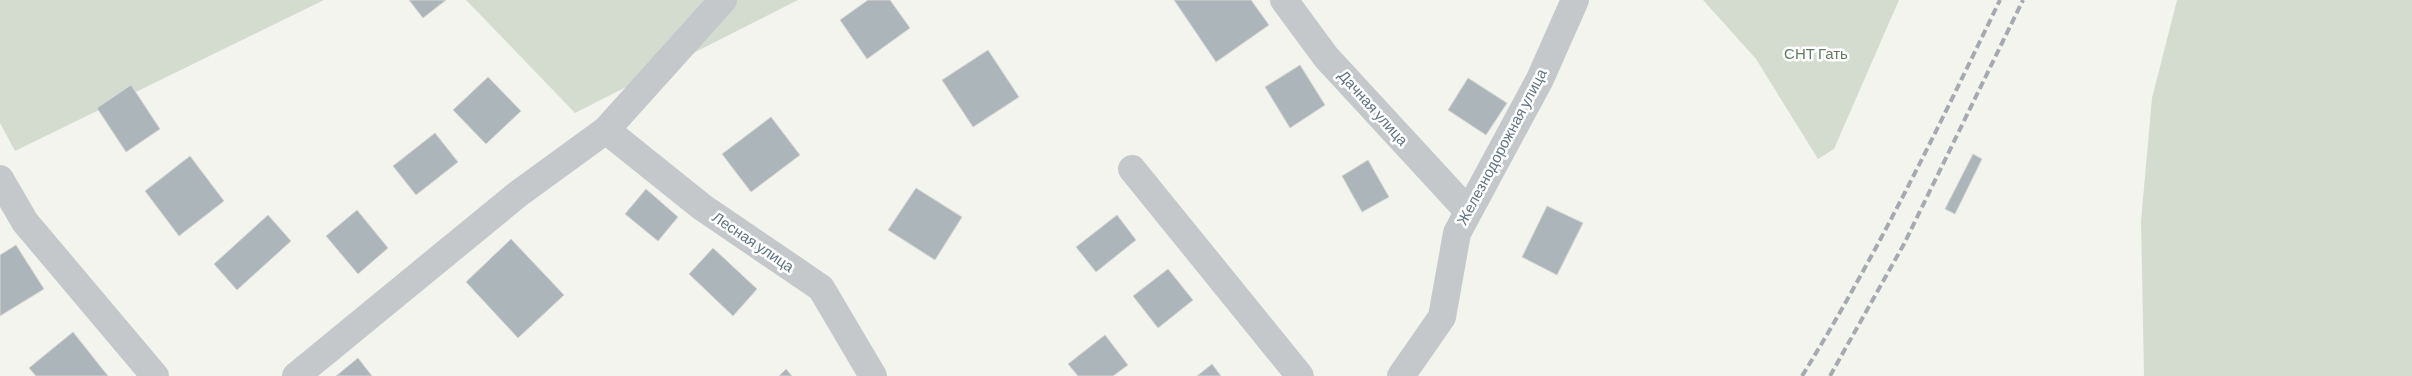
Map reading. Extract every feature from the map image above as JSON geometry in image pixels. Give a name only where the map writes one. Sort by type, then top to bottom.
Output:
[{"type":"street","points":[[296,376],[518,194],[606,130],[723,0]]},
{"type":"street","name":"Дачная улица","points":[[1284,0],[1326,57],[1468,211]]},
{"type":"street","name":"Железнодорожная улица","points":[[1401,376],[1442,317],[1457,233],[1540,79],[1575,0]]},
{"type":"street","name":"Лесная улица","points":[[606,130],[702,207],[821,288],[873,376]]},
{"type":"street","points":[[1132,169],[1300,376]]},
{"type":"street","points":[[0,179],[25,222],[155,376]]},
{"type":"green space","points":[[0,0],[324,0],[15,151],[0,123]]},
{"type":"green space","points":[[466,0],[798,0],[575,113]]},
{"type":"green space","name":"СНТ Гать","points":[[1703,0],[1899,0],[1834,149],[1818,159],[1756,59]]},
{"type":"green space","points":[[2177,0],[2412,0],[2412,376],[2144,376],[2141,221],[2152,98]]},
{"type":"building","points":[[409,0],[446,0],[423,18]]},
{"type":"building","points":[[868,0],[890,0],[910,28],[867,59],[840,20]]},
{"type":"building","points":[[1174,0],[1251,0],[1269,25],[1216,62]]},
{"type":"building","points":[[988,50],[1019,97],[973,127],[942,80]]},
{"type":"building","points":[[1300,65],[1325,105],[1290,128],[1265,87]]},
{"type":"building","points":[[488,77],[521,111],[486,144],[453,110]]},
{"type":"building","points":[[1468,78],[1507,103],[1486,135],[1448,110]]},
{"type":"building","points":[[131,85],[160,129],[126,152],[97,108]]},
{"type":"building","points":[[771,117],[800,155],[751,192],[722,154]]},
{"type":"building","points":[[435,133],[458,162],[416,195],[393,166]]},
{"type":"building","points":[[1973,154],[1982,159],[1955,214],[1945,209]]},
{"type":"building","points":[[190,156],[224,201],[179,236],[145,191]]},
{"type":"building","points":[[1368,160],[1389,197],[1362,212],[1342,176]]},
{"type":"building","points":[[916,188],[962,217],[935,260],[888,230]]},
{"type":"building","points":[[646,189],[678,217],[658,241],[625,214]]},
{"type":"building","points":[[1547,206],[1583,223],[1557,275],[1522,257]]},
{"type":"building","points":[[357,210],[388,248],[358,274],[326,236]]},
{"type":"building","points":[[268,215],[291,241],[237,290],[214,264]]},
{"type":"building","points":[[1117,215],[1136,240],[1096,272],[1076,247]]},
{"type":"building","points":[[511,239],[564,295],[518,338],[466,282]]},
{"type":"building","points":[[16,245],[44,289],[0,316],[0,255]]},
{"type":"building","points":[[713,248],[757,289],[733,316],[689,274]]},
{"type":"building","points":[[1168,269],[1193,300],[1158,328],[1133,296]]},
{"type":"building","points":[[73,332],[108,376],[36,376],[29,368]]},
{"type":"building","points":[[1105,335],[1128,365],[1113,376],[1078,376],[1068,364]]},
{"type":"building","points":[[358,358],[372,376],[336,376]]},
{"type":"building","points":[[1212,364],[1221,376],[1197,376]]},
{"type":"building","points":[[786,369],[792,376],[779,376]]},
{"type":"railway","points":[[1802,376],[1881,238],[2000,0]]},
{"type":"railway","points":[[1830,376],[1904,244],[2023,0]]}]
